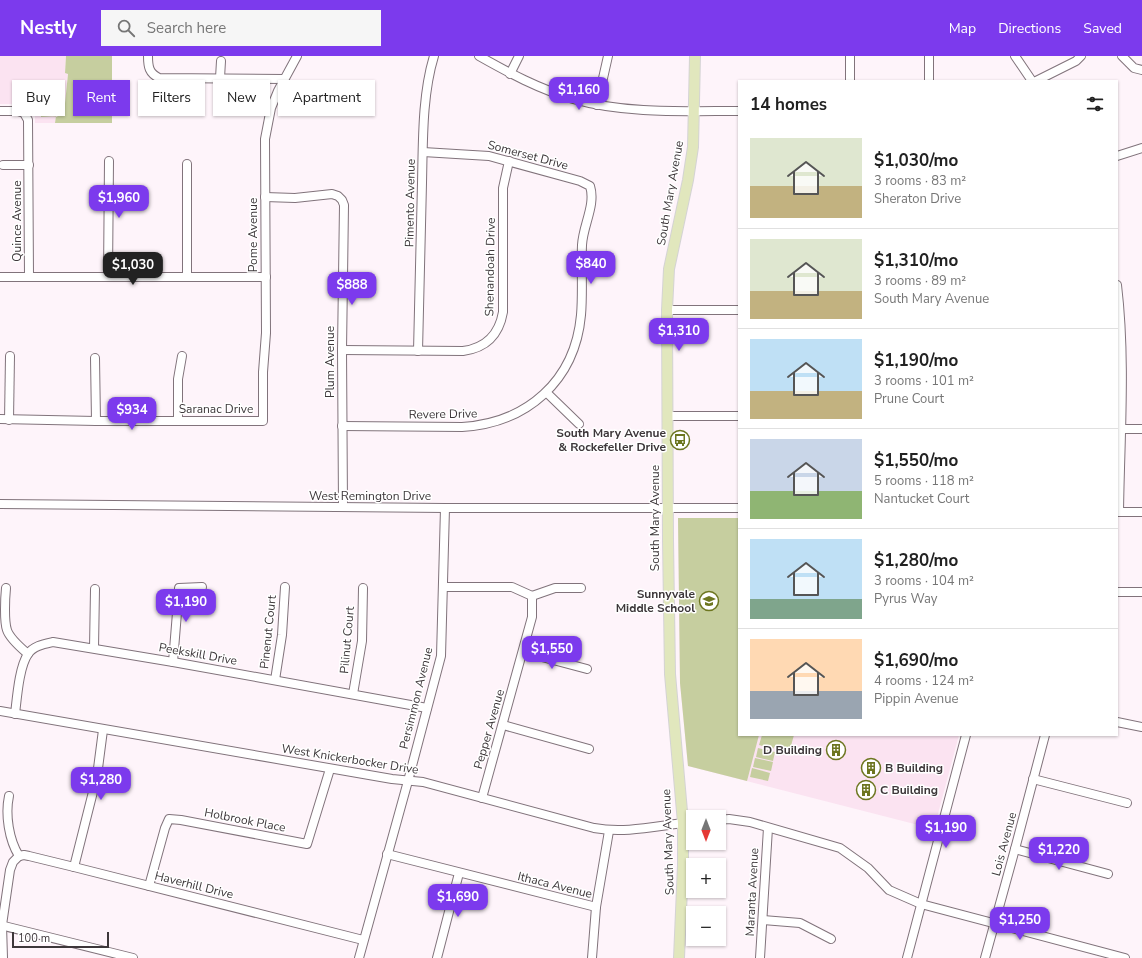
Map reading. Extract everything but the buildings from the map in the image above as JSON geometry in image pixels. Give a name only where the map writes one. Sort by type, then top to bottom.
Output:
[{"type":"main road","name":"South Mary Avenue","points":[[686,810],[670,674],[667,310],[669,269],[688,180],[693,147],[694,56]]},
{"type":"main road","name":"South Mary Avenue","points":[[679,958],[686,846]]},
{"type":"street","points":[[148,56],[148,68],[152,74],[159,78],[284,79]]},
{"type":"street","name":"Pome Avenue","points":[[263,421],[263,372],[266,333],[265,139],[271,108],[284,79],[297,56]]},
{"type":"street","name":"Pimento Avenue","points":[[418,351],[423,152],[426,95],[429,71],[434,56]]},
{"type":"street","points":[[479,56],[510,74],[551,92],[574,100],[597,105],[631,109],[738,111]]},
{"type":"street","points":[[510,74],[519,56]]},
{"type":"street","points":[[597,105],[608,56]]},
{"type":"street","points":[[850,56],[850,80]]},
{"type":"street","points":[[929,56],[929,80]]},
{"type":"street","points":[[1015,56],[1031,80]]},
{"type":"street","points":[[1038,80],[1076,61],[1081,56]]},
{"type":"street","points":[[1122,56],[1134,68],[1142,70]]},
{"type":"street","points":[[220,78],[221,61]]},
{"type":"street","name":"Quince Avenue","points":[[0,111],[24,113],[28,120],[30,276]]},
{"type":"street","points":[[1118,156],[1142,148]]},
{"type":"street","name":"Somerset Drive","points":[[423,152],[482,155],[580,181]]},
{"type":"street","points":[[108,276],[109,161]]},
{"type":"street","name":"Shenandoah Drive","points":[[342,350],[463,351],[477,348],[488,341],[498,329],[503,312],[503,188],[509,161]]},
{"type":"street","points":[[187,164],[187,276]]},
{"type":"street","name":"Quince Avenue","points":[[3,165],[28,165]]},
{"type":"street","name":"Revere Drive","points":[[342,426],[476,426],[513,416],[530,406],[547,393],[570,358],[580,322],[582,238],[592,203],[592,194],[590,186],[580,181]]},
{"type":"street","name":"Plum Avenue","points":[[265,197],[295,198],[332,194],[338,196],[342,200],[344,206],[342,350],[343,507]]},
{"type":"street","points":[[0,277],[266,277]]},
{"type":"street","points":[[1118,294],[1122,364],[1119,429],[1118,512],[1142,512]]},
{"type":"street","points":[[667,310],[738,310]]},
{"type":"street","points":[[4,419],[10,356]]},
{"type":"street","points":[[178,421],[178,380],[182,356]]},
{"type":"street","points":[[95,358],[96,421]]},
{"type":"street","points":[[547,393],[579,424]]},
{"type":"street","points":[[668,416],[738,416]]},
{"type":"street","name":"Saranac Drive","points":[[4,419],[96,421],[263,421]]},
{"type":"street","points":[[1119,429],[1142,430]]},
{"type":"street","name":"West Remington Drive","points":[[0,504],[445,508],[738,508]]},
{"type":"street","name":"Persimmon Avenue","points":[[359,958],[441,656],[445,508]]},
{"type":"street","points":[[173,662],[179,588],[202,587]]},
{"type":"street","name":"Pinenut Court","points":[[275,680],[282,635],[285,587]]},
{"type":"street","points":[[443,587],[512,587],[532,596],[555,588],[580,588]]},
{"type":"street","points":[[6,588],[4,600],[7,630],[17,644],[28,654],[21,671],[14,714]]},
{"type":"street","name":"Pilinut Court","points":[[353,694],[362,641],[363,588]]},
{"type":"street","points":[[94,648],[95,589]]},
{"type":"street","points":[[1118,592],[1142,592]]},
{"type":"street","name":"Pepper Avenue","points":[[482,798],[532,617],[532,596]]},
{"type":"street","name":"Peekskill Drive","points":[[28,654],[38,646],[53,642],[94,648],[427,708]]},
{"type":"street","points":[[523,652],[587,669]]},
{"type":"street","name":"West Knickerbocker Drive","points":[[0,711],[330,769],[423,782],[609,831],[625,831],[686,823]]},
{"type":"street","points":[[1118,722],[1141,725]]},
{"type":"street","points":[[503,725],[589,749]]},
{"type":"street","points":[[74,867],[97,776],[103,730]]},
{"type":"street","points":[[907,958],[966,736]]},
{"type":"street","name":"Lois Avenue","points":[[985,958],[1045,736]]},
{"type":"street","name":"Holbrook Place","points":[[149,886],[165,828],[169,819],[307,844],[330,769]]},
{"type":"street","points":[[1033,779],[1127,803]]},
{"type":"street","points":[[3,958],[1,925],[10,870],[13,862],[19,856],[13,846],[6,808],[9,796]]},
{"type":"street","points":[[726,819],[750,822],[840,848],[868,868],[889,890],[921,904],[1125,958]]},
{"type":"street","name":"Maranta Avenue","points":[[760,958],[768,828]]},
{"type":"street","name":"Ithaca Avenue","points":[[387,854],[596,907],[609,831]]},
{"type":"street","points":[[1015,849],[1108,874]]},
{"type":"street","name":"Haverhill Drive","points":[[19,856],[29,856],[363,940]]},
{"type":"street","points":[[437,958],[459,873]]},
{"type":"street","points":[[592,958],[596,907]]},
{"type":"street","points":[[763,920],[800,923],[831,939]]},
{"type":"street","points":[[1,925],[133,958]]},
{"type":"shaded area","points":[[0,56],[66,56],[65,73],[68,73],[65,107],[65,80],[12,80],[12,104],[0,104]]},
{"type":"shaded area","points":[[35,116],[58,116],[56,117],[55,123],[35,123]]},
{"type":"shaded area","name":"Sunnyvale Middle School","points":[[678,518],[738,518],[738,736],[959,736],[934,829],[688,766],[680,683]]},
{"type":"green space","points":[[66,56],[112,56],[112,80],[73,80],[73,116],[112,116],[112,123],[55,123],[56,116],[65,116],[68,74],[65,73]]},
{"type":"green space","points":[[678,518],[738,518],[738,736],[759,736],[747,781],[688,766],[680,683]]},
{"type":"green space","points":[[762,736],[794,736],[789,753],[775,749],[775,746],[773,749],[759,745]]},
{"type":"green space","points":[[758,748],[775,752],[773,761],[756,757]]},
{"type":"green space","points":[[755,758],[773,762],[771,771],[753,767]]},
{"type":"green space","points":[[752,768],[770,773],[768,781],[750,777]]},
{"type":"place","name":"South Mary Avenue & Rockefeller Drive","points":[[680,440]]},
{"type":"place","name":"Sunnyvale Middle School","points":[[709,601]]},
{"type":"place","name":"D Building","points":[[836,750]]},
{"type":"place","name":"B Building","points":[[871,768]]},
{"type":"place","name":"C Building","points":[[866,790]]}]
